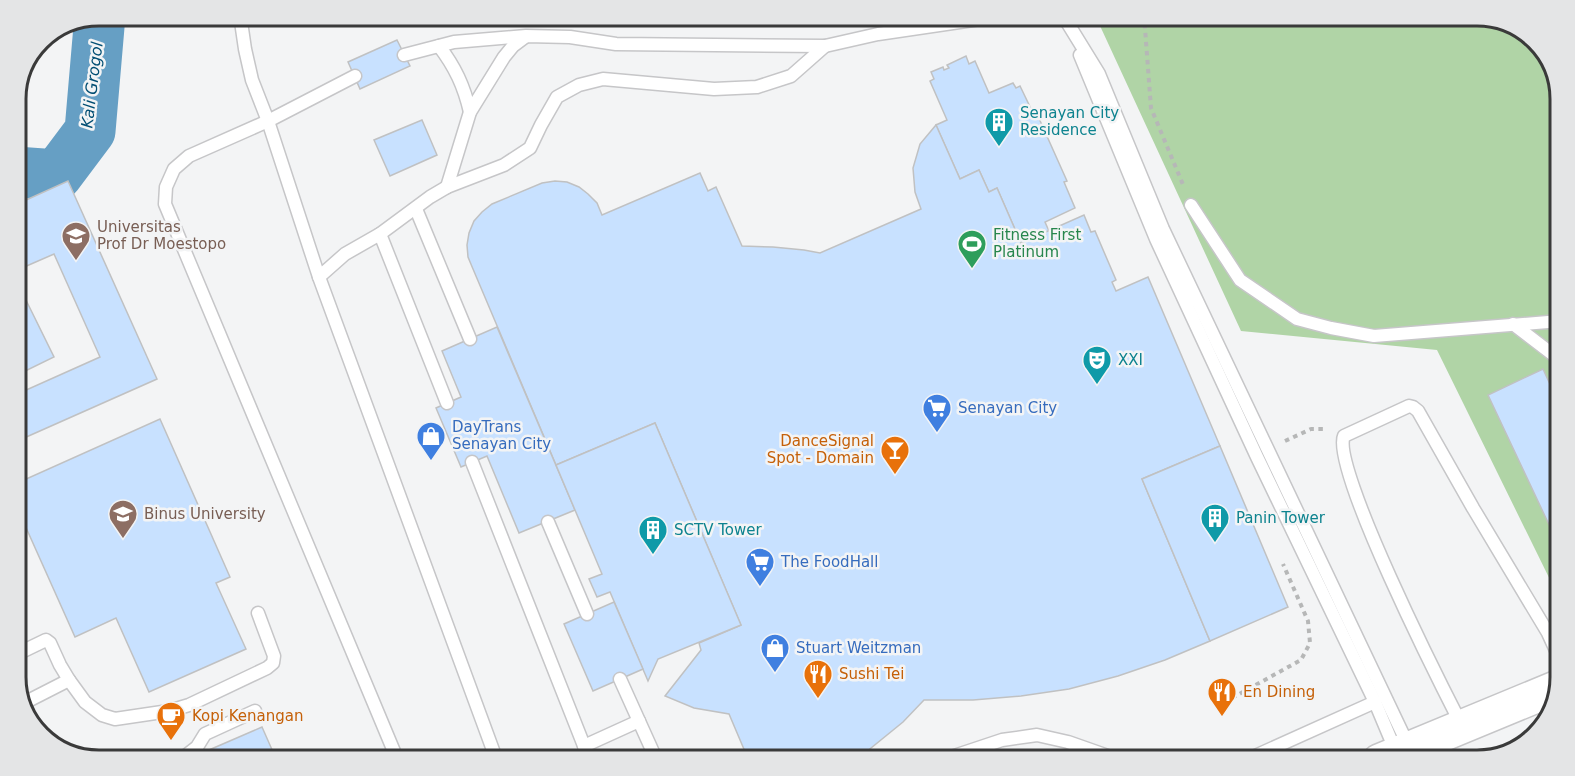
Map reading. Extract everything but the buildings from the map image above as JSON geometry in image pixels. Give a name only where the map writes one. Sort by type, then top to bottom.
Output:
[{"type":"main road","points":[[1405,750],[1548,691]]},
{"type":"lane","points":[[242,26],[252,80],[319,277],[493,750]]},
{"type":"lane","points":[[404,55],[454,42],[526,36],[570,37],[616,44],[825,46],[878,34],[932,26]]},
{"type":"lane","points":[[1065,26],[1156,239],[1257,457],[1375,702],[1393,750]]},
{"type":"lane","points":[[1067,26],[1099,74],[1163,229],[1393,750]]},
{"type":"lane","points":[[447,187],[470,112],[504,57],[526,36]]},
{"type":"lane","points":[[439,46],[452,63],[470,112]]},
{"type":"lane","points":[[319,277],[345,254],[380,234],[430,197],[447,187],[504,165],[530,148],[557,97],[579,85],[603,79],[714,89],[757,87],[791,76],[825,46]]},
{"type":"lane","points":[[355,76],[268,122],[189,156],[174,169],[166,187],[165,204],[393,750]]},
{"type":"lane","points":[[1191,205],[1240,280],[1297,319],[1374,336],[1549,322]]},
{"type":"lane","points":[[416,209],[470,339]]},
{"type":"lane","points":[[380,234],[447,403]]},
{"type":"lane","points":[[1513,324],[1549,352]]},
{"type":"lane","points":[[1462,726],[1402,605],[1350,481],[1342,450],[1341,441],[1344,436],[1413,406],[1550,637]]},
{"type":"lane","points":[[472,462],[586,750]]},
{"type":"lane","points":[[548,522],[587,614]]},
{"type":"lane","points":[[26,650],[46,640],[50,643],[69,680],[85,702],[102,716],[115,719],[169,711],[189,705],[273,663],[274,656],[258,614]]},
{"type":"lane","points":[[620,679],[652,750]]},
{"type":"lane","points":[[29,700],[69,680]]},
{"type":"lane","points":[[1268,750],[1375,702]]},
{"type":"lane","points":[[193,750],[205,734],[255,711]]},
{"type":"lane","points":[[584,746],[639,721]]},
{"type":"lane","points":[[972,750],[1002,740],[1037,735],[1091,750]]},
{"type":"path","points":[[1145,26],[1151,108],[1191,205]]},
{"type":"green space","points":[[1100,26],[1477,26],[1500,29],[1525,43],[1532,50],[1546,75],[1549,93],[1550,579],[1437,350],[1241,331]]},
{"type":"waterway","name":"Kali Grogol","points":[[26,173],[57,175],[90,131],[99,26]]},
{"type":"place","name":"Senayan City Residence","points":[[999,148]]},
{"type":"place","name":"Universitas Prof Dr Moestopo","points":[[76,262]]},
{"type":"place","name":"Fitness First Platinum","points":[[972,270]]},
{"type":"place","name":"XXI","points":[[1097,386]]},
{"type":"place","name":"Senayan City","points":[[937,434]]},
{"type":"place","name":"DayTrans Senayan City","points":[[431,462]]},
{"type":"place","name":"DanceSignal Spot - Domain","points":[[895,476]]},
{"type":"place","name":"Binus University","points":[[123,540]]},
{"type":"place","name":"Panin Tower","points":[[1215,544]]},
{"type":"place","name":"SCTV Tower","points":[[653,556]]},
{"type":"place","name":"The FoodHall","points":[[760,588]]},
{"type":"place","name":"Stuart Weitzman","points":[[775,674]]},
{"type":"place","name":"Sushi Tei","points":[[818,700]]},
{"type":"place","name":"En Dining","points":[[1222,718]]},
{"type":"place","name":"Kopi Kenangan","points":[[171,742]]}]
